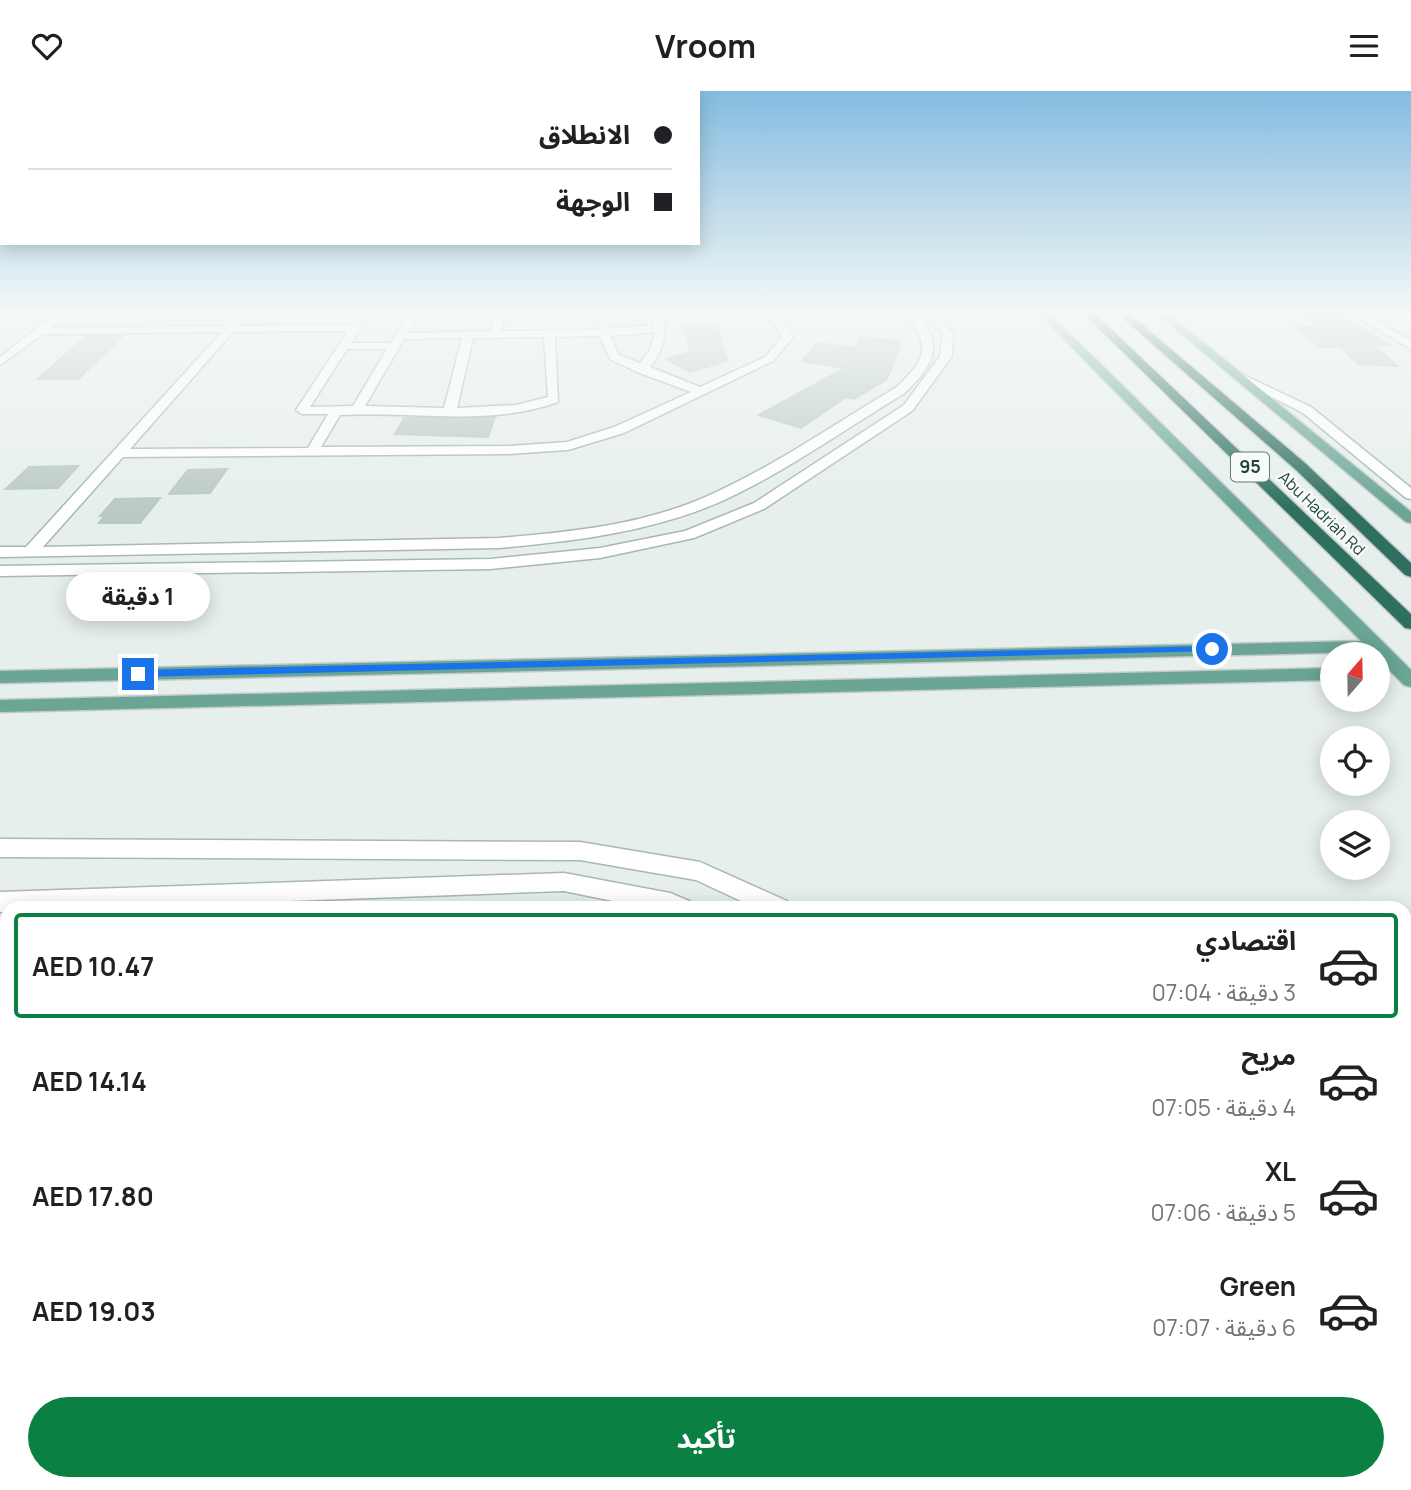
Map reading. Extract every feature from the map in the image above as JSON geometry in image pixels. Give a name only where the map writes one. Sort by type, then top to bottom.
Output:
[{"type":"highway","name":"Abu Hadriah Rd","points":[[1155,377],[1411,624]]},
{"type":"highway","name":"Abu Hadriah Rd","points":[[1197,377],[1300,466],[1411,572]]},
{"type":"main road","points":[[1107,377],[1373,642]]},
{"type":"main road","points":[[1239,377],[1411,519]]},
{"type":"main road","points":[[0,677],[1320,647]]},
{"type":"main road","points":[[1390,659],[1408,677]]},
{"type":"main road","points":[[0,706],[1320,674]]},
{"type":"main road","points":[[1390,675],[1408,677]]},
{"type":"street","points":[[30,552],[187,377]]},
{"type":"street","points":[[324,377],[302,410],[527,407],[545,404],[554,399],[552,377]]},
{"type":"street","points":[[357,410],[377,377]]},
{"type":"street","points":[[450,410],[458,377]]},
{"type":"street","points":[[661,377],[700,391]]},
{"type":"street","points":[[119,453],[509,450],[568,446],[619,430],[730,377]]},
{"type":"street","points":[[0,552],[499,543],[572,537],[664,517],[716,498],[751,480],[901,390],[915,377]]},
{"type":"street","points":[[0,571],[491,564],[600,553],[689,534],[759,506],[908,408],[930,377]]},
{"type":"street","points":[[1242,377],[1307,410],[1411,495]]},
{"type":"street","points":[[312,451],[336,411]]},
{"type":"street","points":[[0,848],[580,851],[700,871],[764,901]]},
{"type":"street","points":[[163,901],[564,882],[660,901]]},
{"type":"building","points":[[40,377],[80,377],[78,379],[38,379]]},
{"type":"building","points":[[828,377],[888,377],[854,399],[846,397],[801,428],[759,415]]},
{"type":"building","points":[[495,417],[488,437],[395,434],[404,418]]},
{"type":"building","points":[[78,466],[58,488],[6,489],[29,467]]},
{"type":"building","points":[[227,469],[210,493],[169,494],[188,470]]},
{"type":"building","points":[[160,498],[140,523],[99,523],[105,516],[100,516],[115,499]]},
{"type":"route","points":[[138,674],[1212,649]]}]
